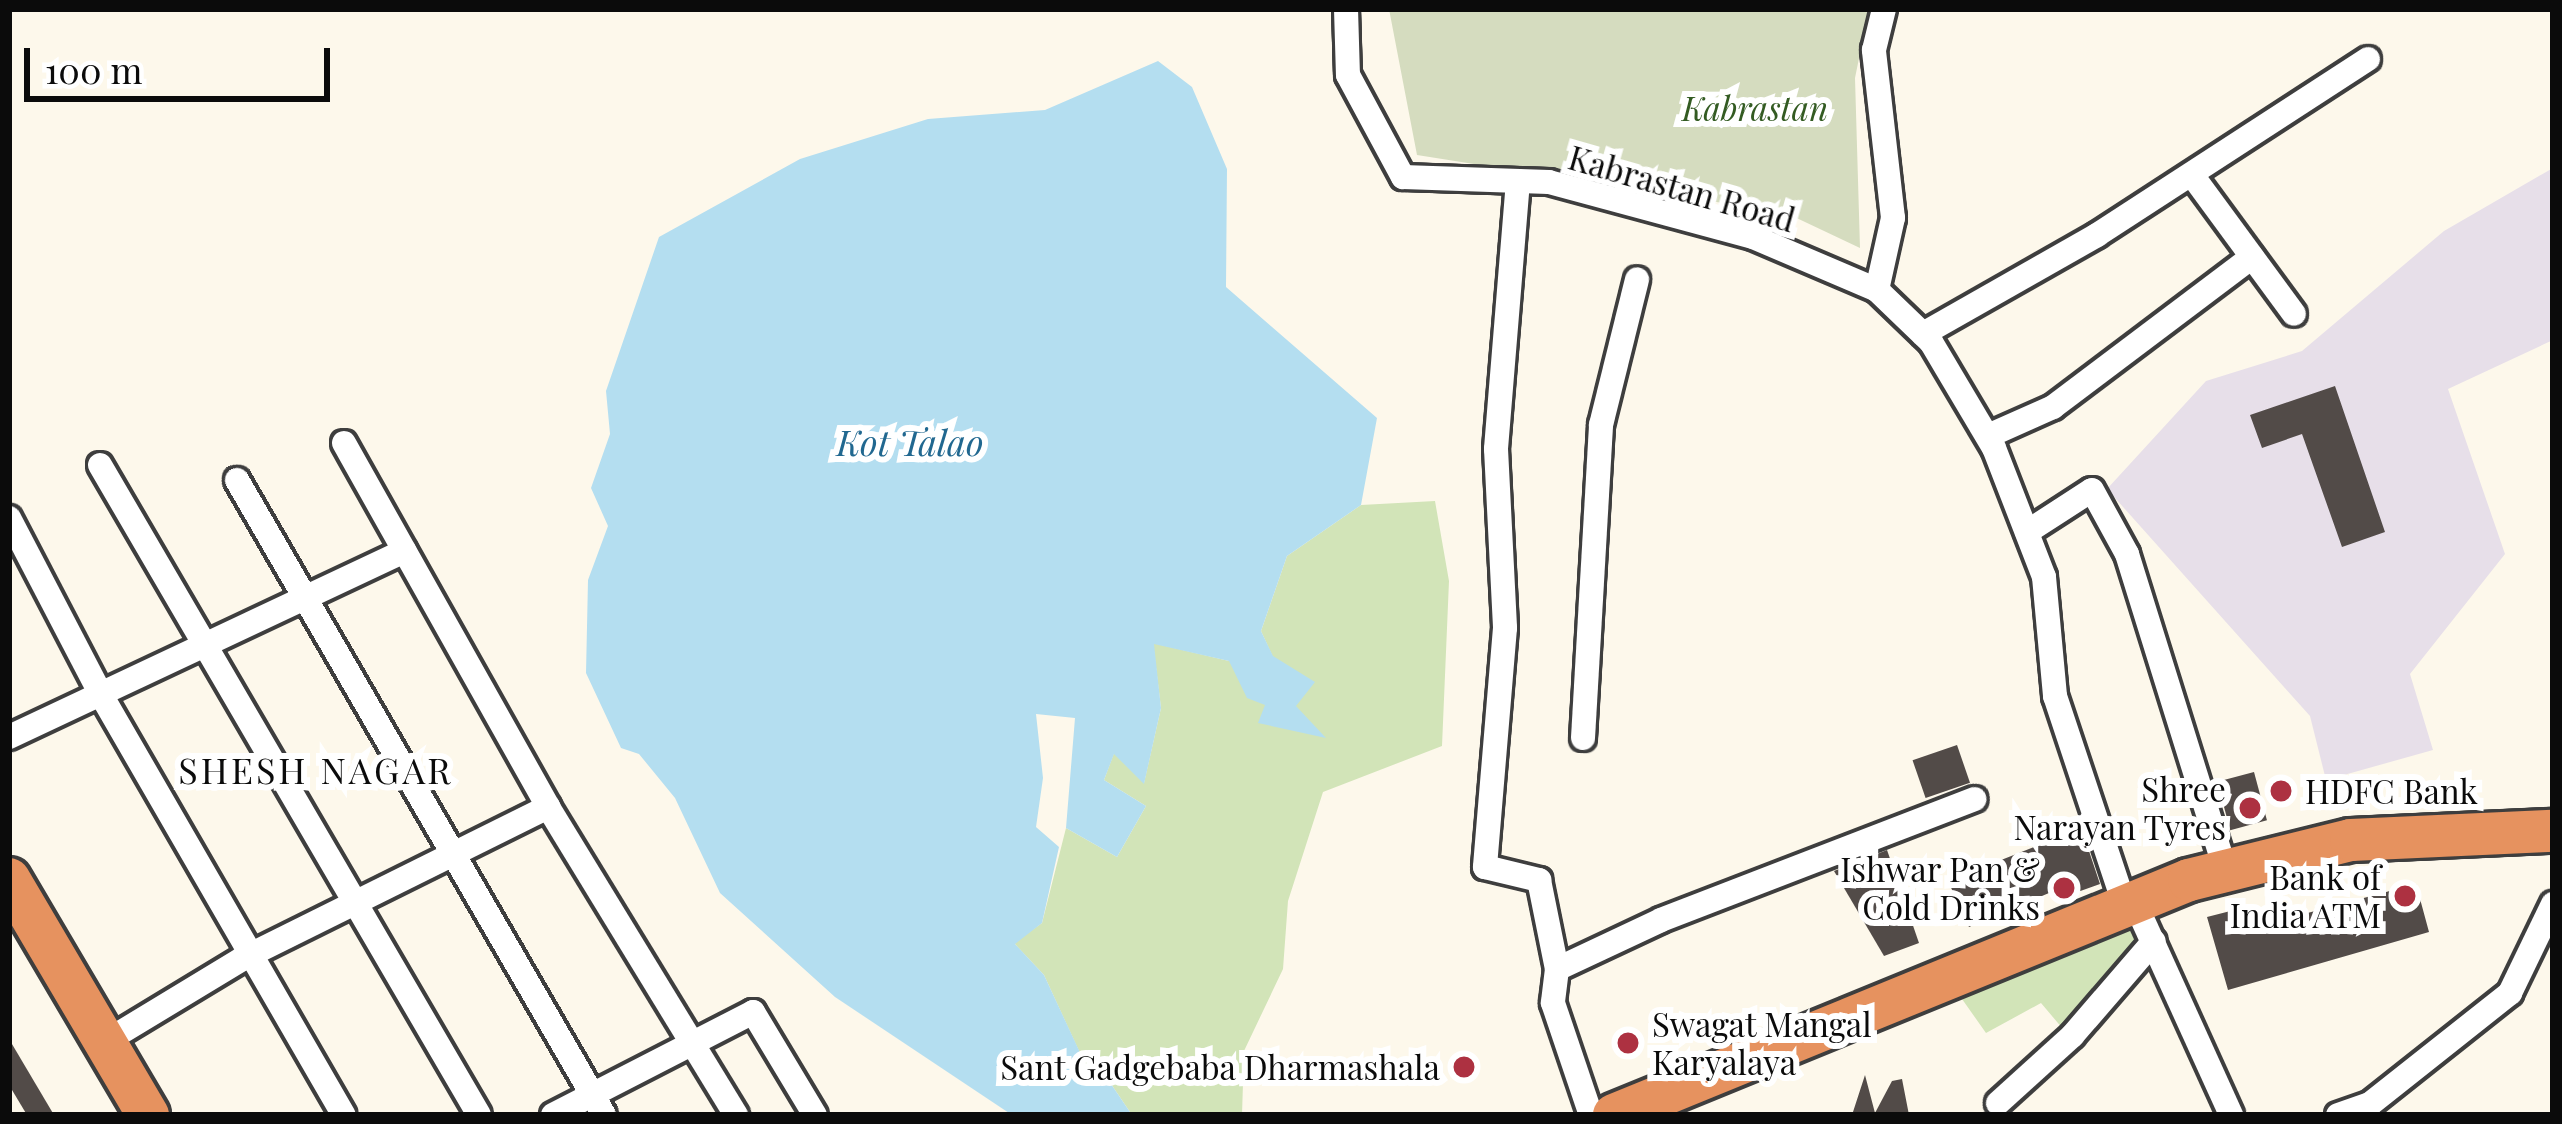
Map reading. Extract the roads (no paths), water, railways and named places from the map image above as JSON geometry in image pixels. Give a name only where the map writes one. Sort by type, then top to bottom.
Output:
[{"type":"highway","points":[[1614,1115],[2130,905],[2226,871],[2351,840],[2553,831]]},
{"type":"highway","points":[[14,900],[105,1042],[136,1109]]},
{"type":"street","name":"Kabrastan Road","points":[[1346,9],[1348,75],[1403,177],[1549,182],[1753,237],[1877,290],[1923,334],[1988,436],[2027,532],[2044,577],[2055,696],[2130,905],[2154,941],[2230,1115]]},
{"type":"street","points":[[1877,290],[1893,218],[1874,50],[1884,9]]},
{"type":"street","points":[[1923,334],[2192,175],[2368,59]]},
{"type":"street","points":[[2192,175],[2294,314]]},
{"type":"street","points":[[1518,181],[1496,449],[1505,628],[1485,867],[1539,880],[1556,969],[1553,1003],[1591,1115]]},
{"type":"street","points":[[1988,436],[2053,407],[2252,256]]},
{"type":"street","points":[[1583,738],[1601,425],[1637,280]]},
{"type":"street","points":[[344,442],[548,807],[736,1115]]},
{"type":"street","points":[[100,466],[352,908],[479,1115]]},
{"type":"street","points":[[237,480],[450,859],[598,1105]]},
{"type":"street","points":[[2027,532],[2092,490],[2127,554],[2226,871]]},
{"type":"street","points":[[9,518],[100,693],[344,1115]]},
{"type":"street","points":[[9,737],[404,551]]},
{"type":"street","points":[[1556,969],[1660,920],[1974,799]]},
{"type":"street","points":[[105,1042],[251,955],[548,807]]},
{"type":"street","points":[[2338,1115],[2370,1104],[2510,993],[2553,904]]},
{"type":"street","points":[[1998,1103],[2072,1036],[2154,941]]},
{"type":"street","points":[[553,1115],[598,1105],[691,1040],[753,1012],[815,1115]]},
{"type":"water","name":"Kot Talao","points":[[1158,61],[1192,87],[1227,169],[1226,287],[1377,418],[1361,505],[1287,556],[1261,631],[1273,656],[1315,682],[1296,706],[1326,738],[1258,723],[1265,705],[1247,698],[1229,661],[1154,644],[1161,708],[1144,784],[1114,754],[1104,780],[1146,806],[1117,857],[1066,828],[1075,718],[1036,714],[1043,778],[1036,827],[1059,847],[1042,923],[1015,944],[1044,975],[1090,1074],[1109,1081],[1132,1115],[1012,1115],[835,997],[720,893],[675,798],[639,754],[621,748],[586,673],[588,580],[608,526],[591,488],[610,434],[606,391],[659,237],[800,159],[928,119],[1045,110]]},
{"type":"place","name":"HDFC Bank","points":[[2281,791]]},
{"type":"place","name":"Shree Narayan Tyres","points":[[2250,808]]},
{"type":"place","name":"Ishwar Pan & Cold Drinks","points":[[2064,888]]},
{"type":"place","name":"Bank of India ATM","points":[[2405,896]]},
{"type":"place","name":"Swagat Mangal Karyalaya","points":[[1628,1043]]},
{"type":"place","name":"Sant Gadgebaba Dharmashala","points":[[1464,1067]]},
{"type":"district","name":"SHESH NAGAR","points":[[316,770]]},
{"type":"park label","name":"Kabrastan","points":[[1755,108]]}]
